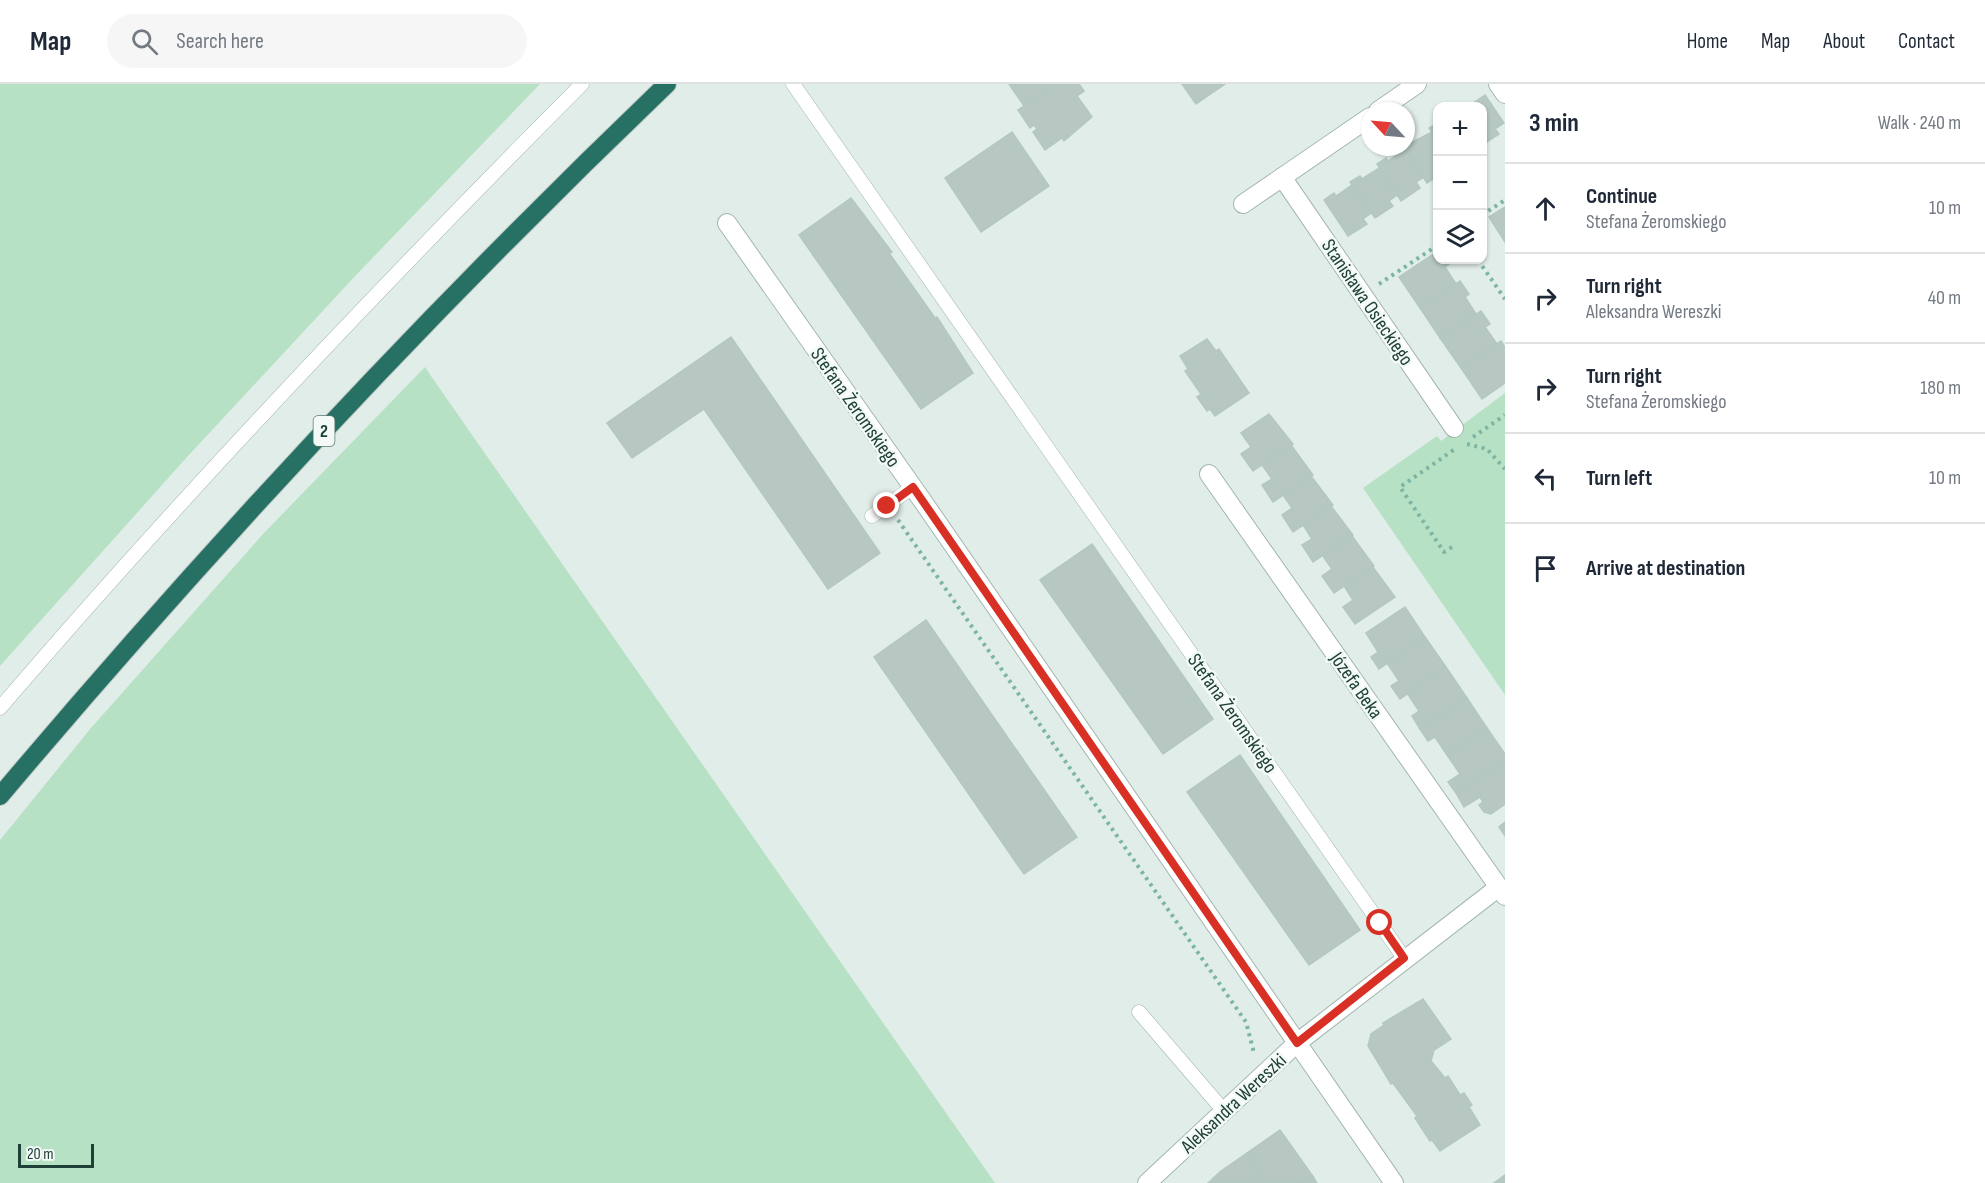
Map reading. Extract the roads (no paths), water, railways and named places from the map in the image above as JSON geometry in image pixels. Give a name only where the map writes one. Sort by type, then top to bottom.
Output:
[{"type":"highway","name":"2","points":[[0,796],[135,639],[314,442],[472,277],[667,84]]},
{"type":"street","points":[[1391,102],[1418,84]]},
{"type":"street","points":[[1498,84],[1505,94]]},
{"type":"street","points":[[1243,204],[1361,123]]},
{"type":"street","name":"Stanisława Osieckiego","points":[[1282,177],[1454,428]]},
{"type":"street","name":"Stefana Żeromskiego","points":[[727,224],[913,487],[1394,1183]]},
{"type":"street","name":"Józefa Beka","points":[[1209,474],[1502,892]]},
{"type":"street","name":"Aleksandra Wereszki","points":[[1148,1183],[1297,1043],[1404,958],[1502,892]]},
{"type":"lane","points":[[0,708],[153,535],[374,294],[582,84]]},
{"type":"lane","name":"Stefana Żeromskiego","points":[[793,84],[1404,958]]},
{"type":"lane","points":[[872,516],[913,487]]},
{"type":"lane","points":[[1139,1012],[1224,1111]]}]
